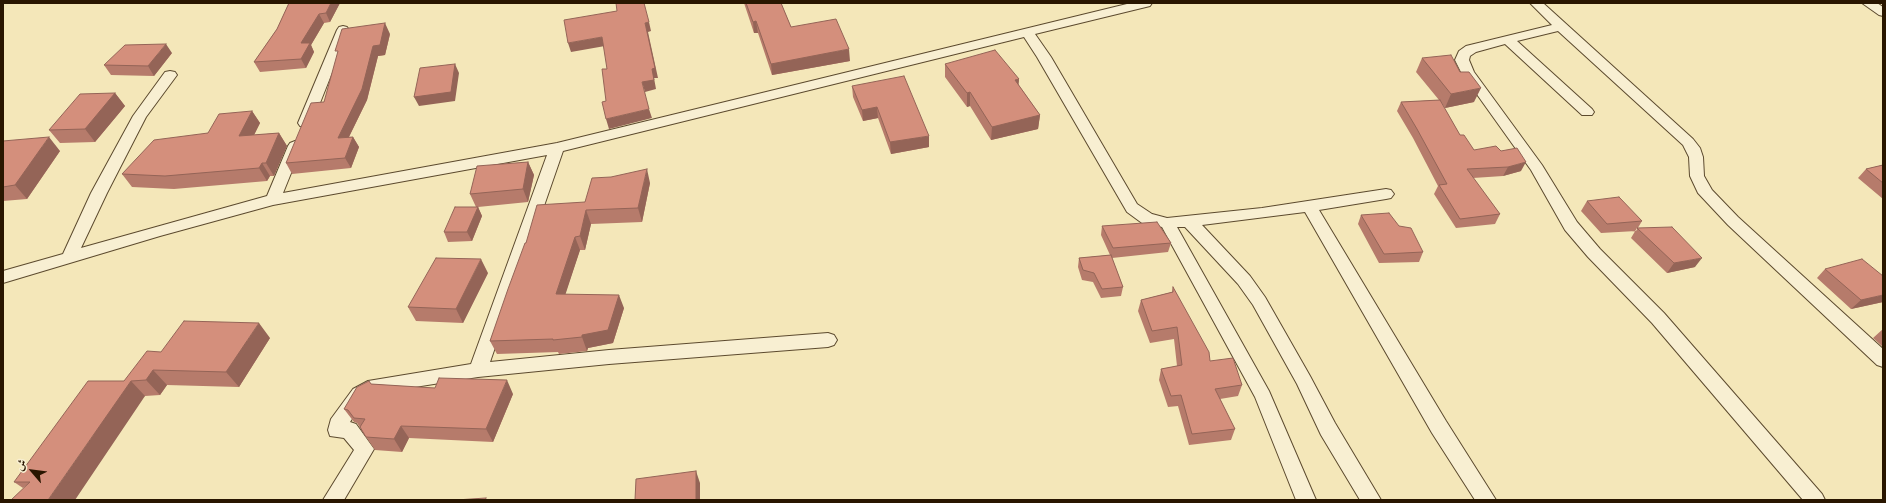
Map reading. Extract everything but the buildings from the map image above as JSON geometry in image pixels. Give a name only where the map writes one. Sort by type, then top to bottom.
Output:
[{"type":"street","points":[[3,278],[159,231],[272,200],[434,172],[557,148],[1146,3]]},
{"type":"street","points":[[1536,3],[1693,148],[1696,157],[1697,176],[1706,193],[1733,221],[1883,360]]},
{"type":"street","points":[[1868,3],[1883,12]]},
{"type":"street","points":[[1561,26],[1465,52],[1462,60],[1468,72],[1537,168],[1571,226],[1594,253],[1658,318],[1815,500]]},
{"type":"street","points":[[272,200],[343,30]]},
{"type":"street","points":[[1027,32],[1044,57],[1132,208],[1146,219],[1167,223],[1262,213],[1386,194]]},
{"type":"street","points":[[1508,40],[1587,112]]},
{"type":"street","points":[[68,259],[98,193],[140,116],[170,75]]},
{"type":"street","points":[[478,370],[557,148]]},
{"type":"street","points":[[1309,206],[1439,427],[1486,500]]},
{"type":"street","points":[[1188,220],[1244,280],[1259,301],[1304,381],[1328,429],[1371,500]]},
{"type":"street","points":[[1167,223],[1263,396],[1306,500]]},
{"type":"street","points":[[333,500],[364,449],[349,430],[337,430],[338,425],[359,394],[374,386],[478,370],[609,356],[828,340]]}]
